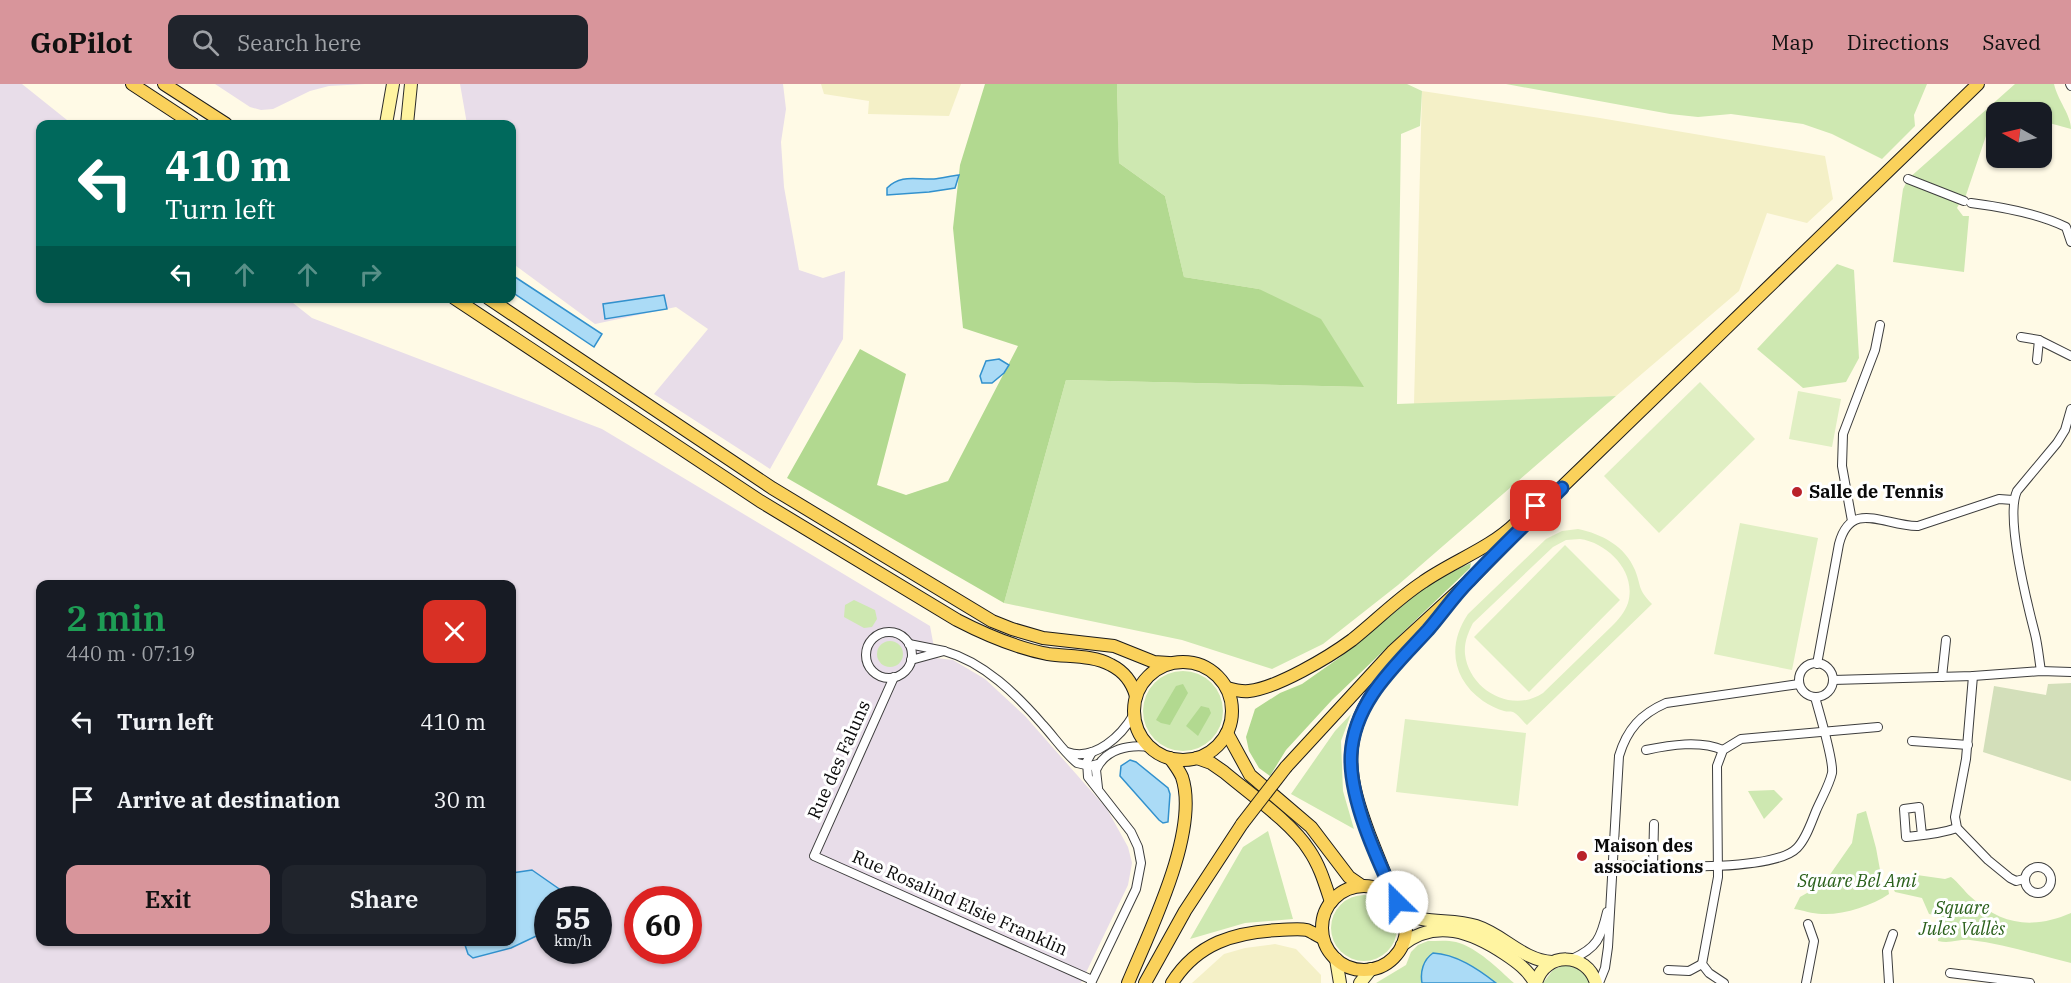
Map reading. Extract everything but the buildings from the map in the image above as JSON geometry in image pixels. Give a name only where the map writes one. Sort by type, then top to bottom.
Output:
[{"type":"main road","points":[[132,84],[187,120]]},
{"type":"main road","points":[[164,84],[220,120]]},
{"type":"main road","points":[[387,120],[393,84]]},
{"type":"main road","points":[[407,120],[411,84]]},
{"type":"main road","points":[[1145,983],[1189,904],[1242,824],[1286,767],[1392,652],[1467,583],[1978,84]]},
{"type":"main road","points":[[462,303],[760,501],[957,620],[1022,648],[1104,662],[1121,671],[1129,680],[1136,696]]},
{"type":"main road","points":[[495,303],[772,488],[992,621],[1028,634],[1058,640],[1114,645],[1154,662],[1182,661],[1200,664],[1216,674],[1227,688],[1232,708],[1231,723],[1227,733],[1214,749],[1197,758],[1180,760],[1170,758],[1150,747],[1139,732],[1134,714],[1136,696],[1149,676],[1169,663]]},
{"type":"main road","points":[[1227,688],[1242,692],[1260,689],[1295,674],[1341,648],[1410,590],[1495,540],[1562,488]]},
{"type":"main road","points":[[1402,945],[1405,928],[1399,907],[1354,792],[1351,763],[1353,740],[1359,718],[1386,674],[1429,629],[1467,583]]},
{"type":"main road","points":[[1227,733],[1250,775],[1311,827],[1344,872],[1362,886],[1381,890],[1399,907],[1418,918],[1478,926],[1535,960],[1552,962],[1572,959],[1589,968],[1597,983]]},
{"type":"main road","points":[[1128,983],[1176,864],[1182,836],[1184,786],[1179,771],[1170,758]]},
{"type":"main road","points":[[1197,758],[1224,771],[1297,834],[1314,859],[1327,886],[1331,902]]},
{"type":"main road","points":[[1362,886],[1345,891],[1331,902],[1323,919],[1323,938],[1326,946],[1336,959],[1353,968],[1371,969],[1389,961],[1402,945],[1419,934],[1430,931],[1469,934],[1488,943],[1528,972],[1535,983],[1541,972],[1552,962]]},
{"type":"main road","points":[[1172,983],[1198,955],[1218,942],[1239,934],[1299,929],[1323,938]]},
{"type":"main road","points":[[1336,959],[1340,983]]},
{"type":"main road","points":[[1360,983],[1371,969]]},
{"type":"street","points":[[1908,179],[1968,202],[2054,221],[2066,227],[2071,242]]},
{"type":"street","points":[[1852,521],[1842,466],[1843,434],[1875,350],[1880,325]]},
{"type":"street","points":[[2021,337],[2039,340],[2071,356]]},
{"type":"street","points":[[2037,360],[2039,340]]},
{"type":"street","points":[[2041,671],[2012,516],[2013,500],[2017,490],[2068,432],[2071,409]]},
{"type":"street","points":[[1817,664],[1839,544],[1845,527],[1852,521],[1866,517],[1918,526],[1999,499],[2013,500]]},
{"type":"street","points":[[909,644],[911,660],[906,670],[894,677],[879,675],[871,668],[867,655],[869,645],[875,637],[886,632],[900,635],[909,644],[953,654],[982,670],[1012,692],[1077,762],[1086,766],[1098,764]]},
{"type":"street","points":[[1942,677],[1946,640]]},
{"type":"street","points":[[911,660],[944,651]]},
{"type":"street","points":[[1812,664],[1826,667],[1833,680],[1832,686],[1825,694],[1815,697],[1805,693],[1799,684],[1803,669],[1812,664]]},
{"type":"street","points":[[1833,680],[1973,676],[2041,671],[2071,672]]},
{"type":"street","points":[[1973,676],[1968,746],[1955,817],[1956,828],[2010,878],[2016,881],[2024,879]]},
{"type":"street","name":"Rue des Faluns","points":[[814,856],[894,677]]},
{"type":"street","points":[[1597,983],[1605,969],[1608,947],[1619,756],[1630,730],[1650,710],[1666,703],[1799,684]]},
{"type":"street","points":[[1612,865],[1757,863],[1779,858],[1796,849],[1811,824],[1832,772],[1825,732],[1815,697]]},
{"type":"street","points":[[1066,752],[1077,755],[1092,752],[1121,733],[1134,714]]},
{"type":"street","points":[[1668,970],[1689,971],[1702,964],[1713,915],[1719,864],[1717,766],[1723,750],[1741,739],[1878,727]]},
{"type":"street","points":[[1912,741],[1968,746]]},
{"type":"street","points":[[1646,750],[1694,745],[1713,746],[1723,750]]},
{"type":"street","points":[[1099,791],[1095,776],[1098,764],[1105,757],[1114,751],[1130,747],[1150,747]]},
{"type":"street","points":[[1092,752],[1086,766],[1088,777],[1131,832],[1138,847],[1141,862],[1136,889],[1092,982]]},
{"type":"street","points":[[1653,866],[1654,824]]},
{"type":"street","points":[[1922,835],[1941,834],[1956,828]]},
{"type":"street","name":"Rue Rosalind Elsie Franklin","points":[[814,856],[1092,982]]},
{"type":"street","points":[[1572,959],[1590,950],[1602,932],[1611,888]]},
{"type":"street","points":[[1806,983],[1814,941],[1808,924]]},
{"type":"street","points":[[1888,983],[1887,951],[1893,934]]},
{"type":"street","points":[[1702,964],[1709,973],[1724,983]]},
{"type":"street","points":[[1950,973],[1973,979],[2030,983]]},
{"type":"shaded area","points":[[0,84],[22,84],[67,120],[36,120],[36,303],[293,303],[312,318],[602,429],[930,626],[936,658],[953,660],[985,679],[1025,716],[1107,809],[1128,847],[1132,863],[1128,885],[1081,983],[0,983]]},
{"type":"shaded area","points":[[215,84],[365,84],[329,86],[310,91],[273,109],[261,110],[250,107]]},
{"type":"shaded area","points":[[460,84],[783,84],[786,109],[781,142],[784,187],[799,270],[823,278],[845,271],[843,339],[770,469],[654,394],[708,329],[676,307],[595,324],[516,266],[516,120],[466,120]]},
{"type":"shaded area","points":[[821,84],[961,84],[949,116],[868,114],[869,101],[824,94]]},
{"type":"shaded area","points":[[1422,91],[1825,156],[1833,199],[1807,223],[1767,213],[1739,291],[1616,396],[1414,404]]},
{"type":"shaded area","points":[[1275,944],[1296,949],[1321,975],[1321,983],[1192,983],[1224,954],[1245,948]]},
{"type":"green space","points":[[985,84],[1117,84],[1119,163],[1165,196],[1184,277],[1259,289],[1321,319],[1364,387],[1066,380],[1004,603],[787,478],[860,349],[906,374],[877,485],[906,495],[948,481],[1018,346],[963,328],[953,228],[960,165]]},
{"type":"green space","points":[[1117,84],[1407,84],[1422,91],[1420,126],[1401,134],[1397,404],[1616,396],[1398,585],[1323,644],[1272,669],[1182,640],[1004,603],[1066,380],[1363,387],[1259,289],[1184,277],[1165,196],[1119,163]]},
{"type":"green space","points":[[1506,84],[1927,84],[1914,115],[1915,126],[1882,159],[1832,134],[1803,124],[1731,114],[1698,117],[1670,114]]},
{"type":"green space","points":[[2015,84],[2054,84],[2069,118],[2071,129],[2052,124],[2052,102],[1995,102]]},
{"type":"green space","points":[[1986,110],[1986,136],[1964,201],[1957,208],[1963,216],[1969,216],[1964,272],[1893,262],[1903,189],[1908,179]]},
{"type":"green space","points":[[1837,264],[1854,270],[1859,358],[1846,382],[1803,388],[1757,349]]},
{"type":"green space","points":[[1700,382],[1755,439],[1659,533],[1604,476]]},
{"type":"green space","points":[[1798,391],[1841,399],[1832,447],[1789,439]]},
{"type":"green space","points":[[1740,523],[1818,538],[1792,670],[1714,654]]},
{"type":"green space","points":[[1578,529],[1612,542],[1631,562],[1642,591],[1652,604],[1527,725],[1515,713],[1490,705],[1473,692],[1459,672],[1455,649],[1461,626],[1468,614],[1546,539],[1562,531]],"holes":[[[1580,539],[1610,553],[1624,570],[1630,592],[1628,603],[1621,616],[1543,693],[1531,699],[1518,701],[1494,695],[1483,688],[1468,667],[1465,654],[1467,638],[1473,623],[1553,547],[1566,540]]]},
{"type":"green space","points":[[1565,545],[1620,600],[1529,692],[1474,637]]},
{"type":"green space","points":[[1471,563],[1470,568],[1332,700],[1286,750],[1270,776],[1259,768],[1249,751],[1246,737],[1255,709],[1280,693],[1302,684],[1339,658],[1433,581]]},
{"type":"green space","points":[[854,600],[875,610],[877,619],[872,627],[864,628],[844,617],[845,605]]},
{"type":"green space","points":[[890,641],[899,645],[903,654],[899,663],[890,667],[881,663],[877,654],[881,645]]},
{"type":"green space","points":[[1183,671],[1198,674],[1211,683],[1220,696],[1223,711],[1220,726],[1211,739],[1198,748],[1183,751],[1168,748],[1155,739],[1146,726],[1143,711],[1146,696],[1155,683],[1168,674]]},
{"type":"green space","points":[[2071,683],[2071,781],[1983,752],[1994,686],[2046,695],[2048,684]]},
{"type":"green space","points":[[1183,684],[1188,693],[1170,725],[1156,720],[1176,686]]},
{"type":"green space","points":[[1201,706],[1209,708],[1211,713],[1198,736],[1186,726]]},
{"type":"green space","points":[[1351,714],[1341,741],[1343,791],[1354,829],[1291,794],[1335,731]]},
{"type":"green space","points":[[1405,719],[1526,733],[1518,806],[1396,792]]},
{"type":"green space","points":[[1774,790],[1783,799],[1764,819],[1748,791]]},
{"type":"green space","name":"Square Bel Ami","points":[[1866,811],[1883,886],[1888,888],[1889,894],[1866,906],[1839,913],[1818,914],[1794,909],[1800,897],[1814,889],[1814,881],[1829,876],[1852,843],[1857,814]]},
{"type":"green space","points":[[1268,831],[1293,919],[1245,923],[1190,939],[1243,847]]},
{"type":"green space","name":"Square Jules Vallès","points":[[1917,875],[1945,879],[1951,877],[1983,907],[1994,914],[2019,922],[2044,921],[2071,913],[2071,963],[1983,942],[1938,941],[1941,916],[1929,914],[1922,898],[1895,892],[1893,888]]},
{"type":"green space","points":[[1364,895],[1377,898],[1387,905],[1394,915],[1397,928],[1394,941],[1387,951],[1377,958],[1364,961],[1351,958],[1341,951],[1334,941],[1331,928],[1334,915],[1341,905],[1351,898]]},
{"type":"green space","points":[[1428,941],[1450,941],[1464,945],[1487,959],[1514,983],[1376,983],[1406,965],[1411,952],[1418,945]]},
{"type":"green space","points":[[1564,965],[1580,970],[1590,983],[1543,983],[1553,970]]},
{"type":"water","points":[[959,175],[955,188],[887,195],[887,188],[903,179],[934,179]]},
{"type":"water","points":[[516,278],[602,334],[594,347],[516,295]]},
{"type":"water","points":[[664,295],[667,309],[605,319],[603,304]]},
{"type":"water","points":[[999,359],[1009,365],[1004,373],[992,383],[982,383],[980,376],[986,361]]},
{"type":"water","points":[[1130,760],[1136,762],[1168,788],[1170,794],[1168,822],[1163,823],[1159,820],[1120,776],[1121,766]]},
{"type":"water","points":[[532,870],[555,886],[534,886],[534,937],[516,946],[516,872]]},
{"type":"water","points":[[465,946],[515,946],[511,948],[473,958],[468,954]]},
{"type":"water","points":[[1433,953],[1458,959],[1496,983],[1422,983],[1423,966]]},
{"type":"place","name":"Salle de Tennis","points":[[1797,492]]},
{"type":"place","name":"Maison des associations","points":[[1582,856]]},
{"type":"route","points":[[1397,902],[1354,792],[1351,753],[1356,729],[1363,710],[1386,674],[1429,629],[1467,583],[1562,488],[1536,506]]}]
